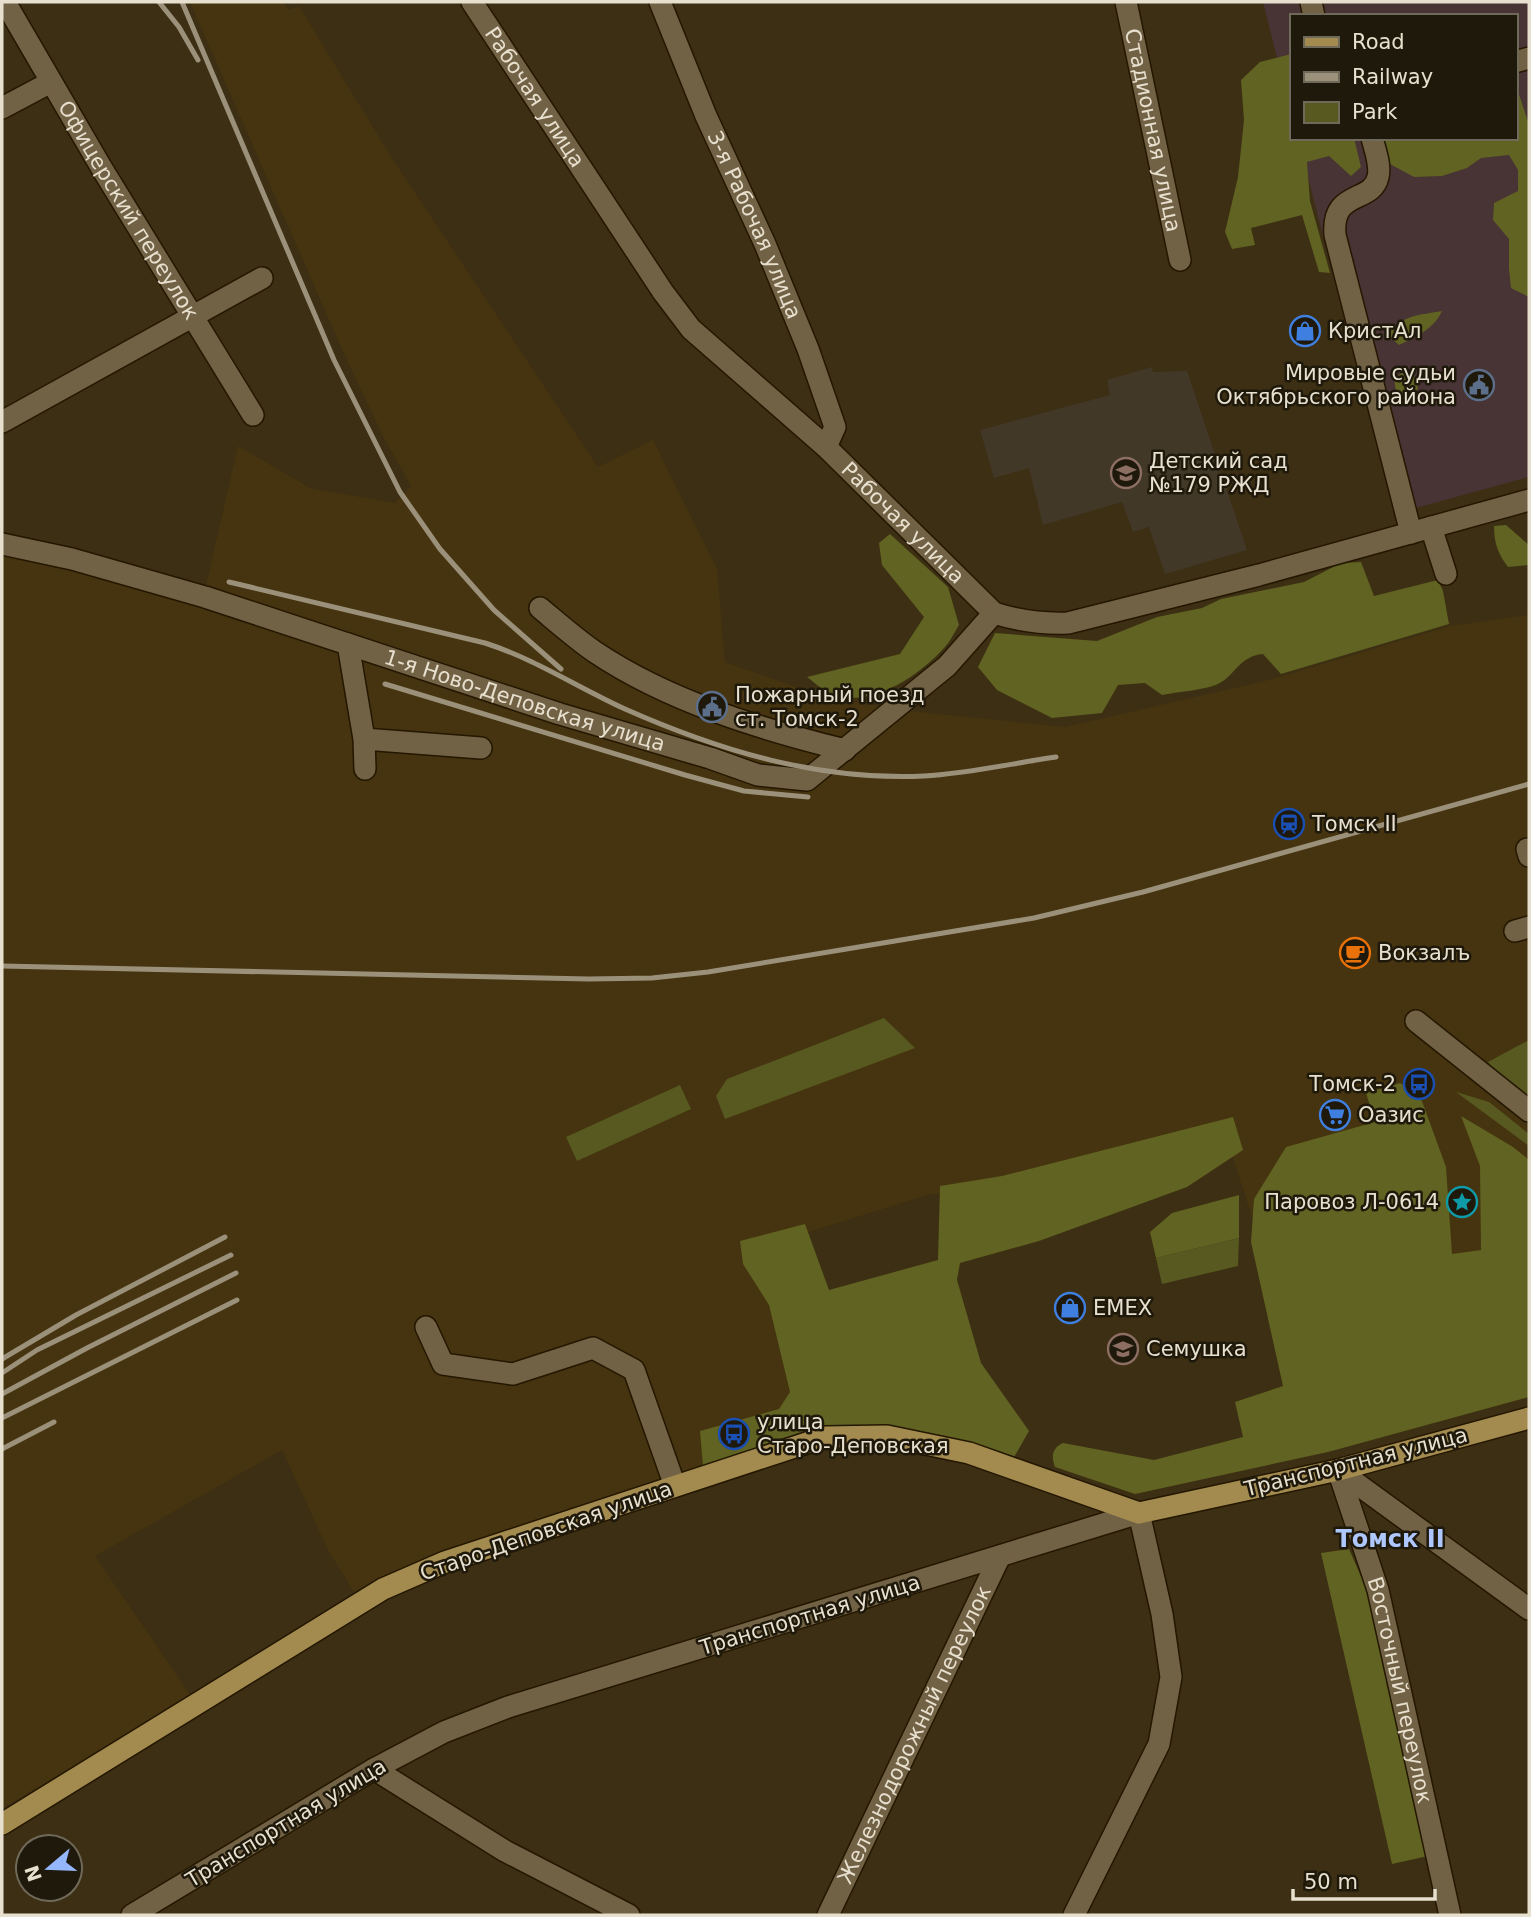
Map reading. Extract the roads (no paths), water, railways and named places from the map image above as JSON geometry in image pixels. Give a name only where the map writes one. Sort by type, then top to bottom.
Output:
[{"type":"main road","name":"Транспортная улица","points":[[1139,1513],[1338,1470],[1529,1418]]},
{"type":"main road","name":"Старо-Деповская улица","points":[[2,1824],[383,1589],[445,1562],[825,1437],[887,1436],[969,1453],[1139,1513]]},
{"type":"street","name":"Офицерский переулок","points":[[5,2],[253,415]]},
{"type":"street","name":"Рабочая улица","points":[[472,2],[663,292],[691,329],[826,447],[994,613]]},
{"type":"street","name":"3-я Рабочая улица","points":[[660,2],[706,116],[765,244],[808,349],[835,427],[826,447]]},
{"type":"street","name":"Стадионная улица","points":[[1126,2],[1180,260]]},
{"type":"street","points":[[2,108],[51,82]]},
{"type":"street","points":[[1373,140],[1378,160],[1378,178],[1371,189],[1339,209],[1334,220],[1335,235],[1421,530],[1446,574]]},
{"type":"street","points":[[2,422],[262,278]]},
{"type":"street","points":[[994,613],[1044,624],[1068,623],[1259,575],[1529,500]]},
{"type":"street","name":"1-я Ново-Деповская улица","points":[[2,544],[72,559],[192,593],[559,714],[710,758],[758,775],[807,780],[947,666],[994,613]]},
{"type":"street","points":[[540,608],[596,652],[667,692],[746,722],[845,750]]},
{"type":"street","points":[[348,644],[364,738],[365,769]]},
{"type":"street","points":[[364,738],[481,748]]},
{"type":"street","points":[[1416,1021],[1529,1111]]},
{"type":"street","points":[[426,1327],[443,1364],[513,1374],[593,1349],[634,1370],[675,1486]]},
{"type":"street","points":[[1338,1470],[1529,1609]]},
{"type":"street","name":"Восточный переулок","points":[[1338,1470],[1378,1590],[1450,1915]]},
{"type":"street","points":[[1074,1915],[1159,1744],[1171,1677],[1162,1614],[1139,1513]]},
{"type":"street","name":"Транспортная улица","points":[[132,1915],[374,1769],[444,1732],[508,1707],[1139,1513]]},
{"type":"street","name":"Железнодорожный переулок","points":[[828,1915],[1000,1556]]},
{"type":"street","points":[[374,1769],[505,1851],[629,1915]]},
{"type":"railway","points":[[159,2],[179,27],[198,60]]},
{"type":"railway","points":[[182,2],[334,360],[400,492],[440,549],[494,610],[561,669]]},
{"type":"railway","points":[[229,582],[485,643],[521,657],[607,701],[697,738],[808,768],[846,774],[924,776],[1056,757]]},
{"type":"railway","points":[[385,684],[744,791],[808,797]]},
{"type":"railway","points":[[2,966],[589,979],[652,978],[708,972],[1034,918],[1143,892],[1529,784]]},
{"type":"railway","points":[[2,1359],[76,1315],[225,1237]]},
{"type":"railway","points":[[2,1373],[37,1350],[231,1255]]},
{"type":"railway","points":[[2,1394],[236,1273]]},
{"type":"railway","points":[[2,1418],[237,1300]]},
{"type":"railway","points":[[2,1449],[54,1422]]},
{"type":"place","name":"КристАл","points":[[1305,331]]},
{"type":"place","name":"Мировые судьи Октябрьского района","points":[[1479,385]]},
{"type":"place","name":"Детский сад №179 РЖД","points":[[1126,473]]},
{"type":"place","name":"Пожарный поезд ст. Томск-2","points":[[712,707]]},
{"type":"place","name":"Томск II","points":[[1289,824]]},
{"type":"place","name":"Вокзалъ","points":[[1355,953]]},
{"type":"place","name":"Томск-2","points":[[1419,1084]]},
{"type":"place","name":"Оазис","points":[[1335,1115]]},
{"type":"place","name":"Паровоз Л-0614","points":[[1462,1202]]},
{"type":"place","name":"EMEX","points":[[1070,1308]]},
{"type":"place","name":"Семушка","points":[[1123,1349]]},
{"type":"place","name":"улица Старо-Деповская","points":[[734,1434]]},
{"type":"district","name":"Томск II","points":[[1390,1539]]}]
